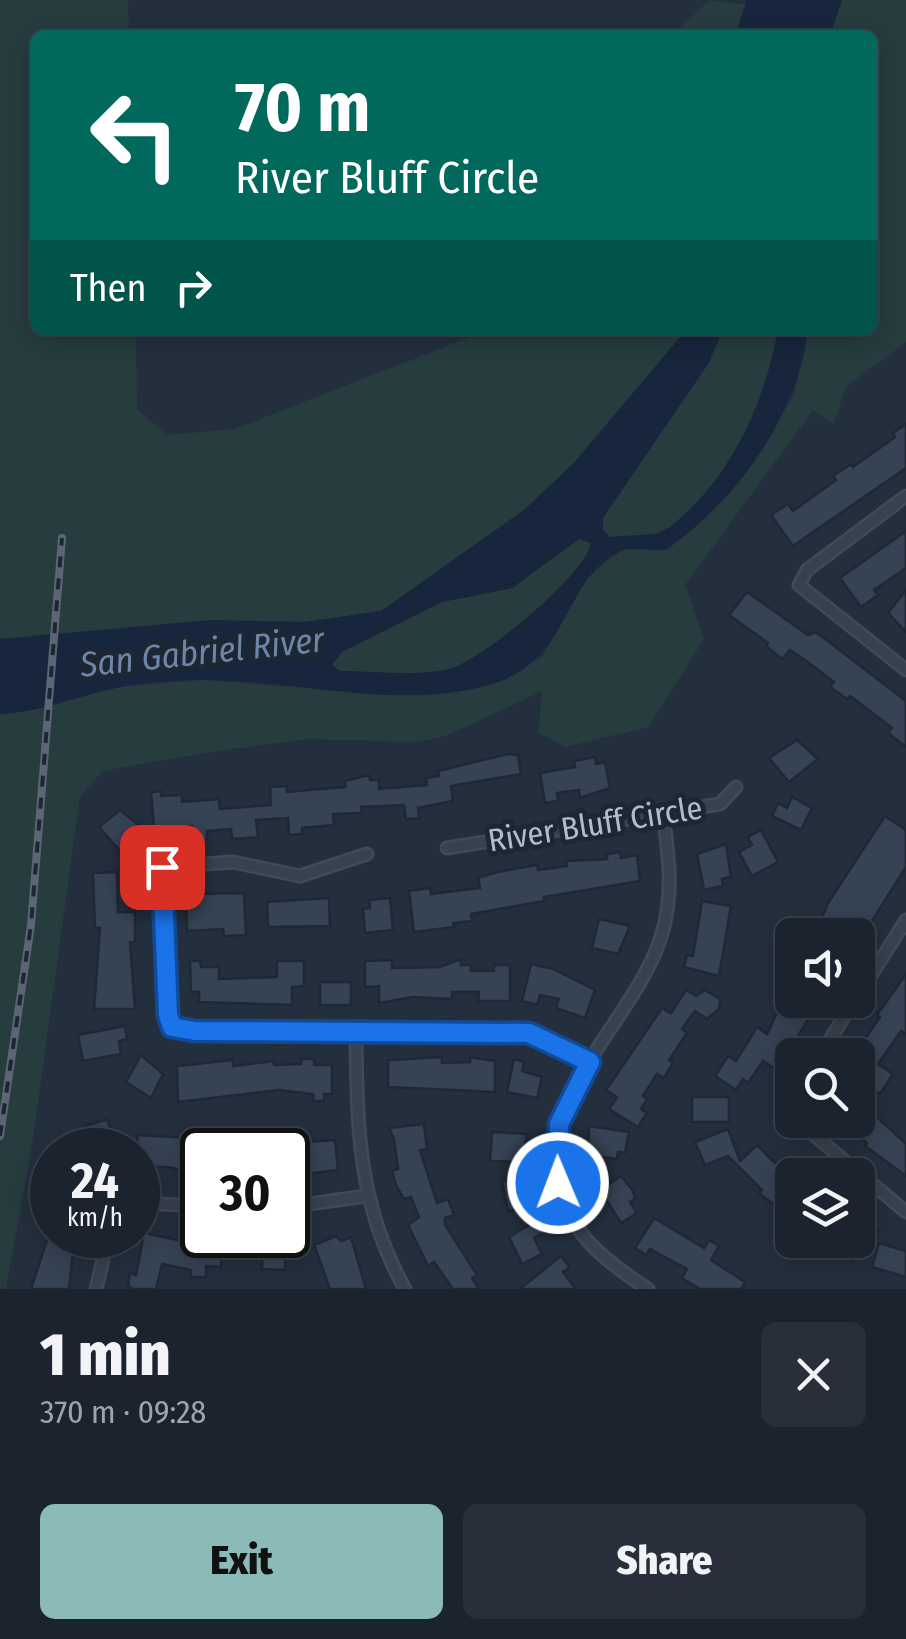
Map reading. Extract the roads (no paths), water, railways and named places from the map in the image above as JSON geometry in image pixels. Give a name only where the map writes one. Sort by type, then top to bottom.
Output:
[{"type":"street","points":[[906,496],[816,562],[799,585],[906,670]]},
{"type":"street","name":"River Bluff Circle","points":[[447,848],[720,804],[736,787]]},
{"type":"street","points":[[648,1289],[616,1269],[582,1238],[560,1190],[556,1155],[559,1124],[660,939],[670,875],[663,815]]},
{"type":"street","points":[[367,854],[300,876],[234,862],[162,867],[168,1015],[172,1027],[195,1031],[529,1033],[590,1062]]},
{"type":"street","points":[[875,968],[906,920]]},
{"type":"street","points":[[356,1029],[356,1111],[366,1196],[388,1258],[406,1289]]},
{"type":"street","points":[[819,1138],[906,1212]]},
{"type":"street","points":[[310,1204],[366,1196]]},
{"type":"street","points":[[96,1289],[103,1258]]},
{"type":"water","points":[[747,0],[842,0],[832,30],[737,30]]},
{"type":"water","name":"San Gabriel River","points":[[682,335],[721,335],[708,364],[603,518],[603,530],[610,537],[656,534],[670,527],[710,487],[742,438],[764,385],[777,335],[807,335],[791,394],[760,454],[739,482],[692,530],[666,550],[621,551],[602,563],[587,580],[553,638],[518,673],[457,692],[421,695],[239,681],[157,682],[0,714],[0,639],[212,620],[305,622],[381,611],[524,510],[574,463]],"holes":[[[579,539],[591,543],[585,557],[530,615],[464,663],[449,669],[409,673],[340,671],[332,665],[342,652],[442,602],[512,588]]]},
{"type":"railway","points":[[0,1136],[31,925],[62,538]]}]
